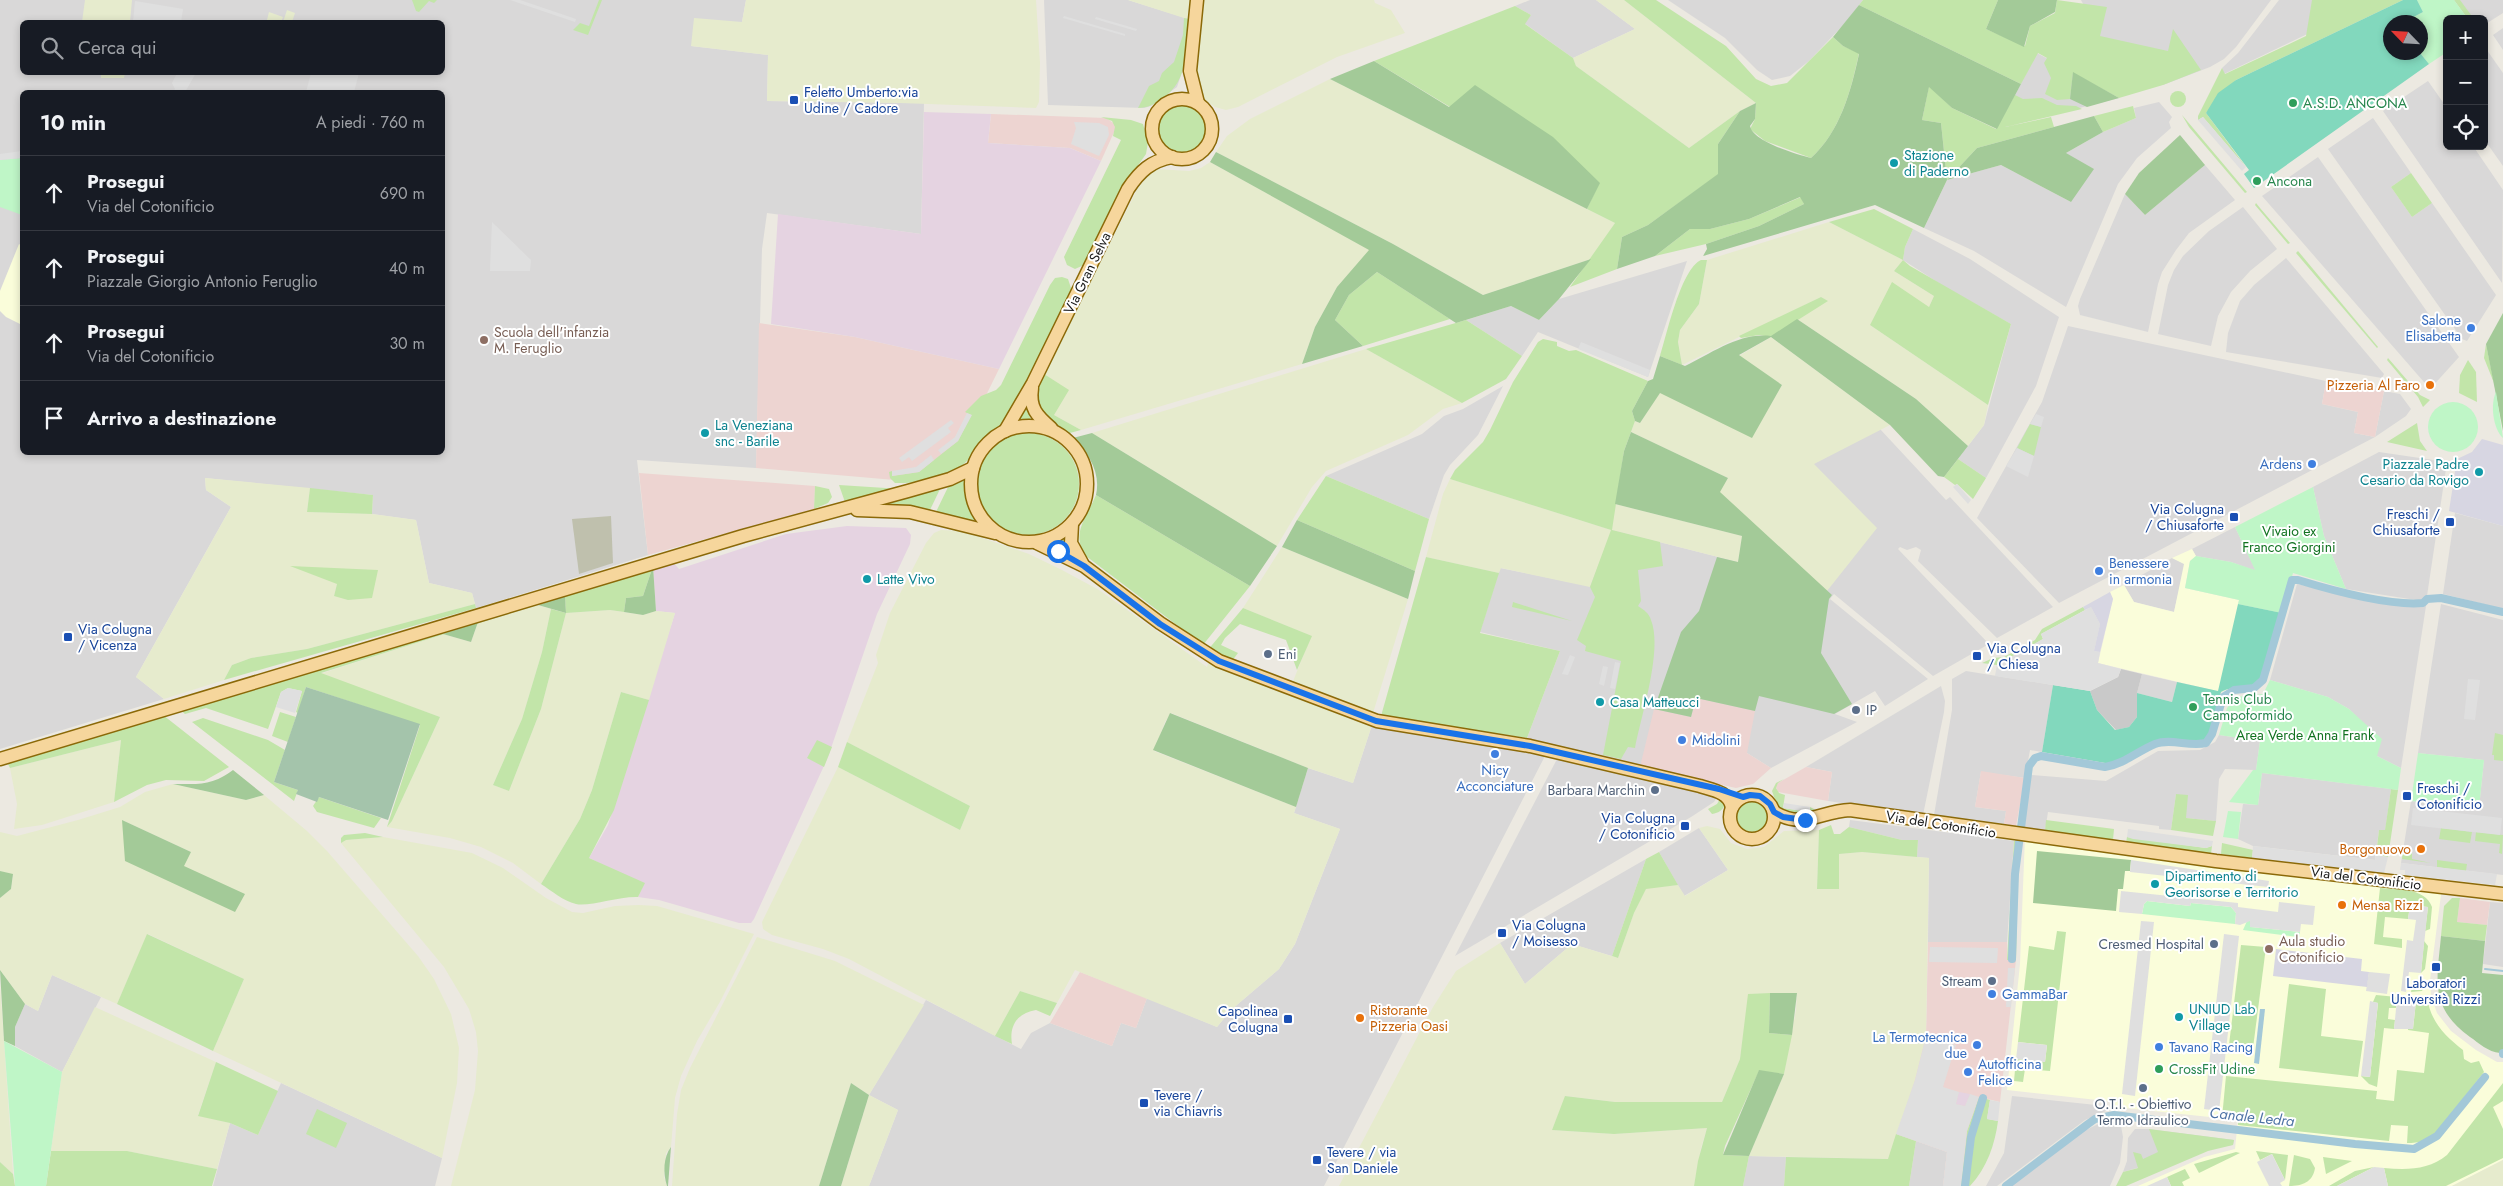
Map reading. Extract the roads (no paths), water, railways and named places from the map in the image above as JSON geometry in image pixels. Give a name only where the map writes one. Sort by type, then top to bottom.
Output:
[{"type":"main road","points":[[1146,166],[1161,159],[1193,157],[1207,145],[1212,127],[1210,117],[1198,103],[1190,71],[1196,0]]},
{"type":"main road","points":[[1175,99],[1190,71]]},
{"type":"main road","points":[[1172,157],[1156,143],[1152,133],[1155,116],[1160,108],[1175,99],[1183,98],[1198,103]]},
{"type":"main road","name":"Via Gran Selva","points":[[1005,431],[1033,383],[1119,207],[1135,178],[1146,166],[1156,143]]},
{"type":"main road","name":"Via Gran Selva","points":[[1033,383],[1031,398],[1035,413],[1054,432]]},
{"type":"main road","points":[[845,510],[910,512],[997,534],[1019,542],[1037,542],[1056,536],[1072,524],[1085,502],[1087,474],[1080,455],[1069,442],[1054,432],[1042,427],[1024,426],[1005,431],[984,447],[973,468],[970,480],[973,502],[985,524],[997,534]]},
{"type":"main road","points":[[0,759],[743,536],[845,510],[950,479],[973,468]]},
{"type":"main road","points":[[1072,524],[1071,543],[1084,566]]},
{"type":"main road","points":[[1037,542],[1084,566],[1160,624],[1204,653],[1237,669],[1376,721],[1530,746],[1719,789],[1743,797],[1756,795],[1764,798],[1774,812],[1774,819],[1770,829],[1757,838],[1742,836],[1732,825],[1730,816],[1732,807],[1729,799],[1722,794],[1700,786]]},
{"type":"main road","points":[[1732,807],[1743,797]]},
{"type":"main road","name":"Via del Cotonificio","points":[[1774,812],[1787,818],[1805,820],[1844,810],[2017,835],[2503,894]]},
{"type":"main road","name":"Via del Cotonificio","points":[[1770,829],[1783,825],[1814,824],[1848,814],[1868,813]]},
{"type":"water","points":[[2260,1009],[2265,1009],[2259,1064],[2254,1063]]},
{"type":"waterway","points":[[2012,959],[2015,874],[2029,766],[2035,758],[2041,756],[2105,767],[2118,763],[2161,742],[2206,743],[2212,734],[2223,697],[2234,690],[2254,688],[2263,680],[2292,580],[2377,600],[2423,603],[2427,599],[2441,598],[2503,612]]},
{"type":"waterway","points":[[2485,969],[2503,971]]},
{"type":"waterway","name":"Canale Ledra","points":[[2006,1186],[2095,1119],[2114,1115],[2355,1144],[2414,1149],[2437,1136],[2485,1077]]},
{"type":"waterway","points":[[1965,1186],[1971,1137],[1983,1098]]},
{"type":"place","name":"Feletto Umberto:via Udine / Cadore","points":[[794,100]]},
{"type":"place","name":"A.S.D. ANCONA","points":[[2293,103]]},
{"type":"place","name":"Stazione di Paderno","points":[[1894,163]]},
{"type":"place","name":"Ancona","points":[[2257,181]]},
{"type":"place","name":"Salone Elisabetta","points":[[2471,328]]},
{"type":"place","name":"Scuola dell'infanzia M. Feruglio","points":[[484,340]]},
{"type":"place","name":"Pizzeria Al Faro","points":[[2430,385]]},
{"type":"place","name":"La Veneziana snc - Barile","points":[[705,433]]},
{"type":"place","name":"Ardens","points":[[2312,464]]},
{"type":"place","name":"Piazzale Padre Cesario da Rovigo","points":[[2479,472]]},
{"type":"place","name":"Via Colugna / Chiusaforte","points":[[2234,517]]},
{"type":"place","name":"Freschi / Chiusaforte","points":[[2450,522]]},
{"type":"place","name":"Benessere in armonia","points":[[2099,571]]},
{"type":"place","name":"Latte Vivo","points":[[867,579]]},
{"type":"place","name":"Via Colugna / Vicenza","points":[[68,637]]},
{"type":"place","name":"Eni","points":[[1268,654]]},
{"type":"place","name":"Via Colugna / Chiesa","points":[[1977,656]]},
{"type":"place","name":"Casa Matteucci","points":[[1600,702]]},
{"type":"place","name":"Tennis Club Campoformido","points":[[2193,707]]},
{"type":"place","name":"IP","points":[[1856,710]]},
{"type":"place","name":"Midolini","points":[[1682,740]]},
{"type":"place","name":"Nicy Acconciature","points":[[1495,754]]},
{"type":"place","name":"Barbara Marchin","points":[[1655,790]]},
{"type":"place","name":"Freschi / Cotonificio","points":[[2407,796]]},
{"type":"place","name":"Via Colugna / Cotonificio","points":[[1685,826]]},
{"type":"place","name":"Borgonuovo","points":[[2421,849]]},
{"type":"place","name":"Dipartimento di Georisorse e Territorio","points":[[2155,884]]},
{"type":"place","name":"Mensa Rizzi","points":[[2342,905]]},
{"type":"place","name":"Via Colugna / Moisesso","points":[[1502,933]]},
{"type":"place","name":"Cresmed Hospital","points":[[2214,944]]},
{"type":"place","name":"Aula studio Cotonificio","points":[[2269,949]]},
{"type":"place","name":"Laboratori Università Rizzi","points":[[2436,967]]},
{"type":"place","name":"Stream","points":[[1992,981]]},
{"type":"place","name":"GammaBar","points":[[1992,994]]},
{"type":"place","name":"UNIUD Lab Village","points":[[2179,1017]]},
{"type":"place","name":"Ristorante Pizzeria Oasi","points":[[1360,1018]]},
{"type":"place","name":"Capolinea Colugna","points":[[1288,1019]]},
{"type":"place","name":"La Termotecnica due","points":[[1977,1045]]},
{"type":"place","name":"Tavano Racing","points":[[2159,1047]]},
{"type":"place","name":"CrossFit Udine","points":[[2159,1069]]},
{"type":"place","name":"Autofficina Felice","points":[[1968,1072]]},
{"type":"place","name":"O.T.I. - Obiettivo Termo Idraulico","points":[[2143,1088]]},
{"type":"place","name":"Tevere / via Chiavris","points":[[1144,1103]]},
{"type":"place","name":"Tevere / via San Daniele","points":[[1317,1160]]},
{"type":"park label","name":"Vivaio ex Franco Giorgini","points":[[2289,540]]},
{"type":"park label","name":"Area Verde Anna Frank","points":[[2305,735]]}]
